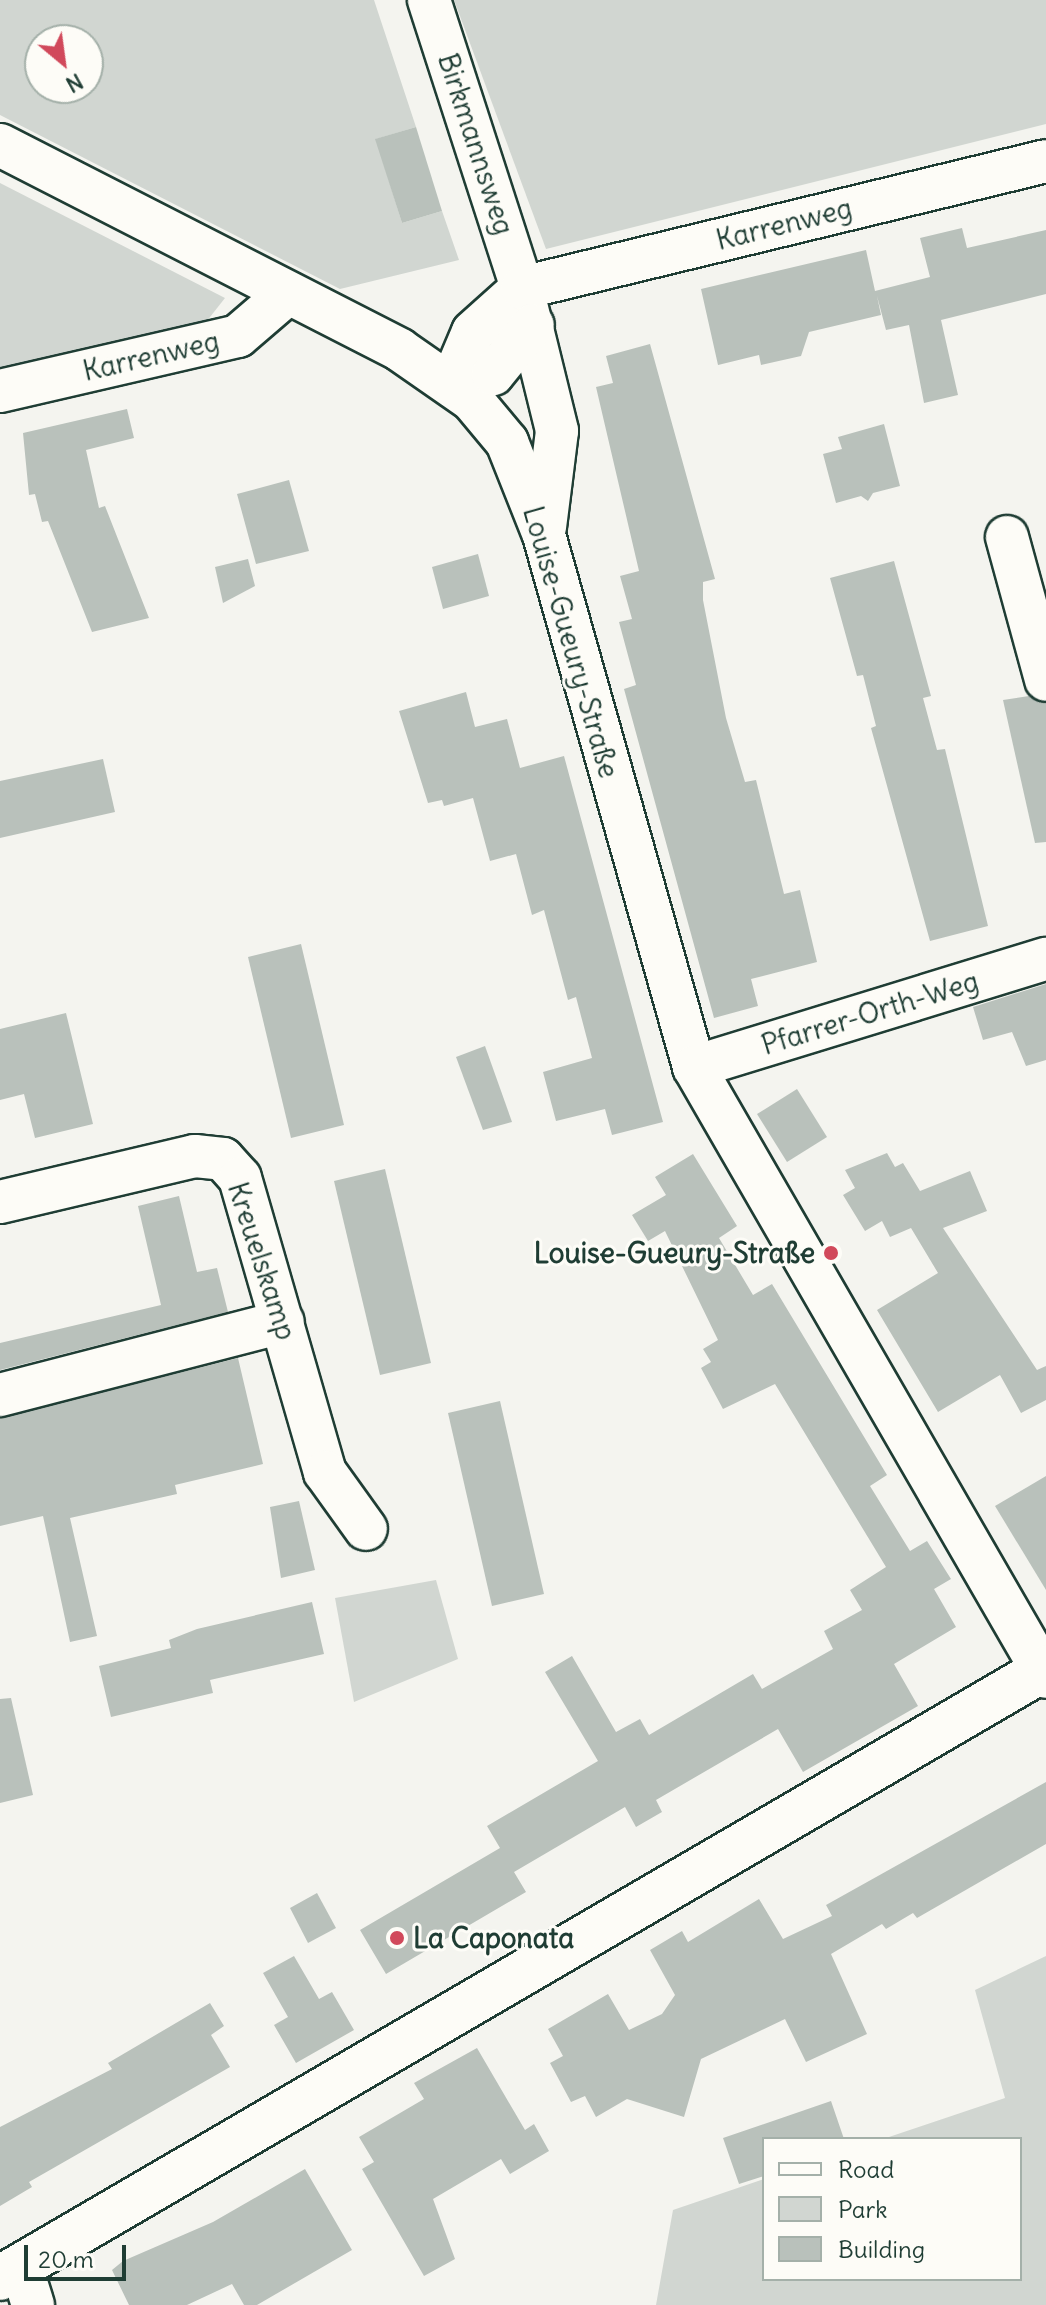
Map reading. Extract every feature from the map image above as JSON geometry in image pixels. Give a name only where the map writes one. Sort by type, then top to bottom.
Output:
[{"type":"main road","points":[[18,2283],[1045,1672]]},
{"type":"street","name":"Birkmannsweg","points":[[429,0],[528,306]]},
{"type":"street","name":"Louise-Gueury-Straße","points":[[0,145],[288,293],[451,384],[507,442],[544,535],[694,1067],[1045,1672]]},
{"type":"street","name":"Karrenweg","points":[[451,384],[473,332],[528,306],[1046,161]]},
{"type":"street","name":"Karrenweg","points":[[0,391],[238,336],[288,293]]},
{"type":"street","points":[[528,306],[557,431],[544,535]]},
{"type":"street","points":[[1007,537],[1046,680]]},
{"type":"street","name":"Pfarrer-Orth-Weg","points":[[694,1067],[1046,959]]},
{"type":"street","name":"Kreuelskamp","points":[[0,1202],[195,1156],[223,1159],[240,1178],[325,1472],[366,1529]]},
{"type":"street","points":[[0,1395],[283,1322]]},
{"type":"green space","points":[[0,0],[374,0],[416,127],[376,139],[402,223],[442,211],[459,260],[340,289],[0,115]]},
{"type":"green space","points":[[454,0],[1046,0],[1046,124],[546,249]]},
{"type":"green space","points":[[0,183],[225,298],[199,331],[0,373]]},
{"type":"green space","points":[[436,1580],[458,1659],[354,1702],[335,1598]]},
{"type":"green space","points":[[1046,1956],[1046,2305],[656,2305],[673,2210],[762,2180],[762,2281],[1022,2281],[1022,2137],[889,2137],[1005,2098],[975,1990]]},
{"type":"building","points":[[416,127],[442,211],[402,223],[375,139]]},
{"type":"building","points":[[962,228],[967,248],[1046,230],[1046,294],[941,320],[958,395],[924,403],[909,325],[886,330],[877,296],[881,315],[809,332],[801,356],[761,365],[759,355],[718,365],[701,289],[866,250],[875,291],[930,277],[920,238]]},
{"type":"building","points":[[650,344],[715,579],[703,582],[703,600],[726,718],[745,782],[756,780],[784,894],[800,890],[817,962],[751,979],[758,1006],[714,1018],[624,689],[636,685],[619,622],[632,619],[620,576],[639,571],[596,387],[613,383],[606,356]]},
{"type":"building","points":[[127,409],[134,438],[86,450],[99,508],[105,506],[149,618],[92,632],[48,521],[42,522],[35,494],[29,495],[23,433]]},
{"type":"building","points":[[884,424],[900,486],[873,493],[868,501],[861,496],[836,503],[823,454],[842,449],[838,437]]},
{"type":"building","points":[[289,480],[309,551],[256,564],[237,494]]},
{"type":"building","points":[[478,554],[489,596],[443,609],[432,567]]},
{"type":"building","points":[[248,559],[255,586],[223,603],[215,567]]},
{"type":"building","points":[[894,561],[931,696],[923,698],[937,750],[945,749],[988,926],[930,941],[871,728],[876,726],[863,675],[857,676],[830,578]]},
{"type":"building","points":[[466,692],[475,727],[507,719],[520,768],[564,756],[663,1122],[612,1135],[605,1109],[556,1121],[543,1072],[592,1058],[576,997],[568,1000],[544,910],[532,915],[516,854],[490,861],[473,798],[444,806],[442,800],[428,803],[399,711]]},
{"type":"building","points":[[1029,696],[1046,703],[1046,842],[1035,843],[1003,700]]},
{"type":"building","points":[[103,759],[115,812],[0,838],[0,781]]},
{"type":"building","points":[[301,944],[344,1125],[291,1138],[248,957]]},
{"type":"building","points":[[1046,984],[1046,1060],[1026,1066],[1012,1032],[983,1040],[973,1007]]},
{"type":"building","points":[[66,1013],[93,1124],[35,1138],[24,1094],[0,1100],[0,1029]]},
{"type":"building","points":[[485,1046],[512,1122],[483,1130],[456,1057]]},
{"type":"building","points":[[797,1089],[827,1137],[787,1162],[757,1114]]},
{"type":"building","points":[[887,1153],[895,1167],[903,1163],[920,1191],[970,1171],[987,1211],[943,1228],[1037,1370],[1046,1366],[1046,1400],[1021,1413],[1000,1375],[938,1412],[877,1310],[938,1273],[911,1228],[890,1237],[882,1221],[865,1231],[843,1195],[855,1188],[845,1170]]},
{"type":"building","points":[[693,1154],[737,1226],[719,1238],[753,1295],[772,1284],[887,1475],[870,1486],[910,1551],[927,1541],[951,1579],[934,1589],[956,1627],[894,1664],[918,1706],[803,1772],[778,1729],[656,1800],[662,1812],[636,1827],[625,1807],[514,1872],[526,1892],[386,1974],[360,1930],[500,1848],[487,1826],[598,1761],[545,1672],[572,1656],[616,1732],[640,1719],[649,1735],[753,1674],[762,1689],[833,1649],[824,1631],[862,1610],[850,1590],[886,1567],[775,1384],[723,1409],[701,1368],[711,1362],[703,1349],[718,1340],[665,1231],[648,1241],[632,1215],[666,1195],[655,1177]]},
{"type":"building","points":[[385,1169],[431,1363],[380,1375],[334,1181]]},
{"type":"building","points":[[179,1196],[197,1272],[217,1268],[228,1312],[0,1370],[0,1343],[161,1305],[138,1206]]},
{"type":"building","points":[[238,1358],[263,1464],[175,1485],[177,1494],[70,1518],[97,1636],[70,1642],[43,1516],[0,1526],[0,1418]]},
{"type":"building","points":[[500,1401],[544,1594],[492,1606],[448,1413]]},
{"type":"building","points":[[1046,1476],[1046,1590],[995,1506]]},
{"type":"building","points":[[299,1501],[315,1570],[281,1578],[270,1507]]},
{"type":"building","points":[[312,1602],[324,1654],[210,1680],[213,1693],[111,1717],[99,1666],[171,1648],[169,1640],[197,1629]]},
{"type":"building","points":[[11,1698],[33,1795],[0,1803],[0,1699]]},
{"type":"building","points":[[1046,1782],[1046,1844],[917,1918],[913,1913],[886,1929],[882,1924],[831,1954],[867,2034],[806,2062],[785,2019],[701,2059],[684,2117],[627,2099],[596,2117],[585,2096],[571,2102],[550,2063],[563,2056],[548,2029],[608,1994],[629,2030],[662,2014],[675,1995],[650,1950],[682,1931],[688,1942],[759,1899],[783,1939],[832,1916],[826,1905]]},
{"type":"building","points":[[317,1893],[336,1928],[308,1943],[290,1908]]},
{"type":"building","points":[[294,1956],[319,1999],[332,1992],[354,2030],[296,2063],[274,2025],[288,2017],[263,1973]]},
{"type":"building","points":[[210,2003],[224,2026],[211,2035],[230,2067],[29,2182],[32,2187],[0,2206],[0,2127],[112,2069],[108,2063]]},
{"type":"building","points":[[477,2048],[525,2130],[534,2124],[549,2151],[510,2174],[501,2159],[433,2199],[455,2259],[424,2276],[362,2169],[374,2162],[359,2137],[424,2099],[414,2083]]},
{"type":"building","points":[[831,2101],[843,2137],[762,2137],[762,2177],[739,2184],[723,2138]]},
{"type":"building","points":[[305,2169],[352,2250],[257,2305],[244,2305],[232,2284],[187,2305],[129,2305],[112,2270],[123,2261],[213,2222]]},
{"type":"place","name":"Louise-Gueury-Straße","points":[[831,1253]]},
{"type":"place","name":"La Caponata","points":[[397,1938]]}]
